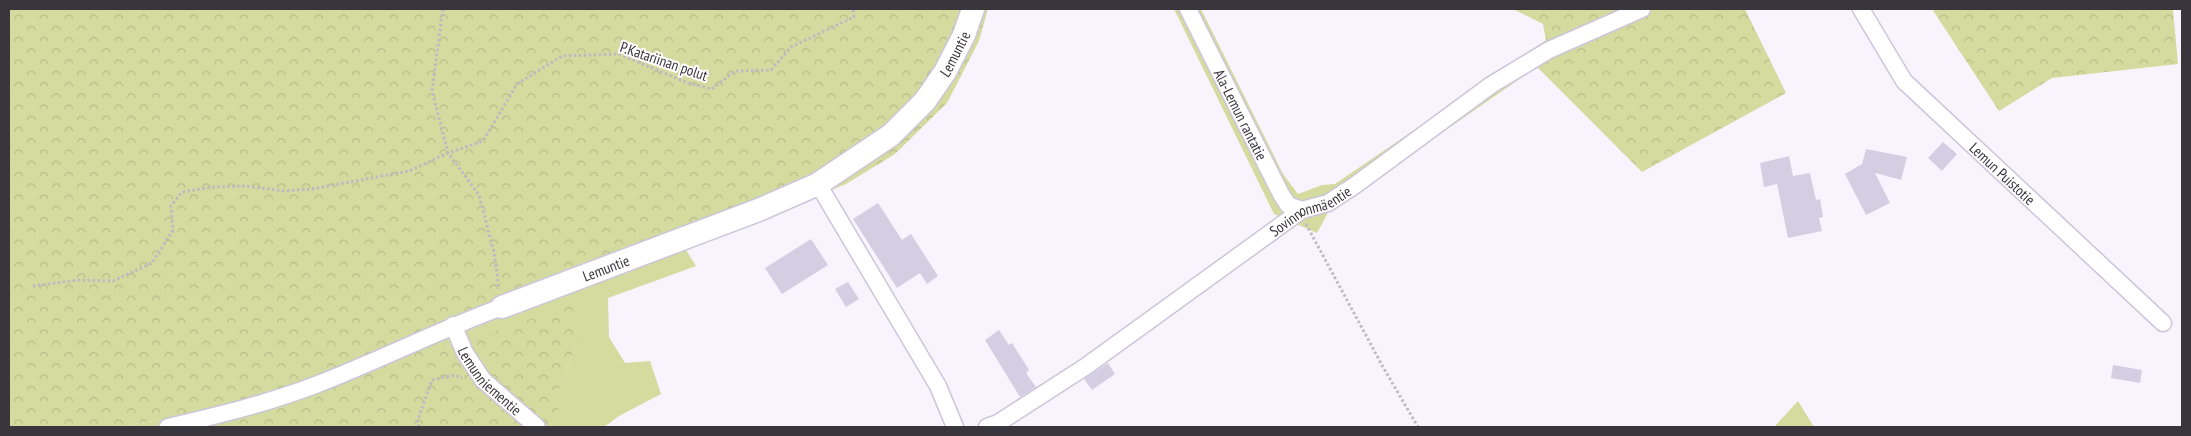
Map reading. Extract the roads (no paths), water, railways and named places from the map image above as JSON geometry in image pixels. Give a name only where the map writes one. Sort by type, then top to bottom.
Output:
[{"type":"street","name":"Lemuntie","points":[[168,427],[262,404],[311,387],[453,325],[752,212],[818,184],[891,134],[925,101],[945,72],[964,35],[973,9]]},
{"type":"street","name":"Ala-Lemun rantatie","points":[[1188,9],[1281,194],[1288,205],[1302,210]]},
{"type":"street","name":"Sovinnonmäentie","points":[[987,427],[998,423],[1085,366],[1302,210],[1328,203],[1491,86],[1549,50],[1642,9]]},
{"type":"street","name":"Lemun Puistotie","points":[[1861,9],[1904,81],[2163,323]]},
{"type":"street","points":[[818,184],[938,386],[956,427]]},
{"type":"street","name":"Lemunniementie","points":[[453,325],[464,353],[483,380],[537,427]]}]
